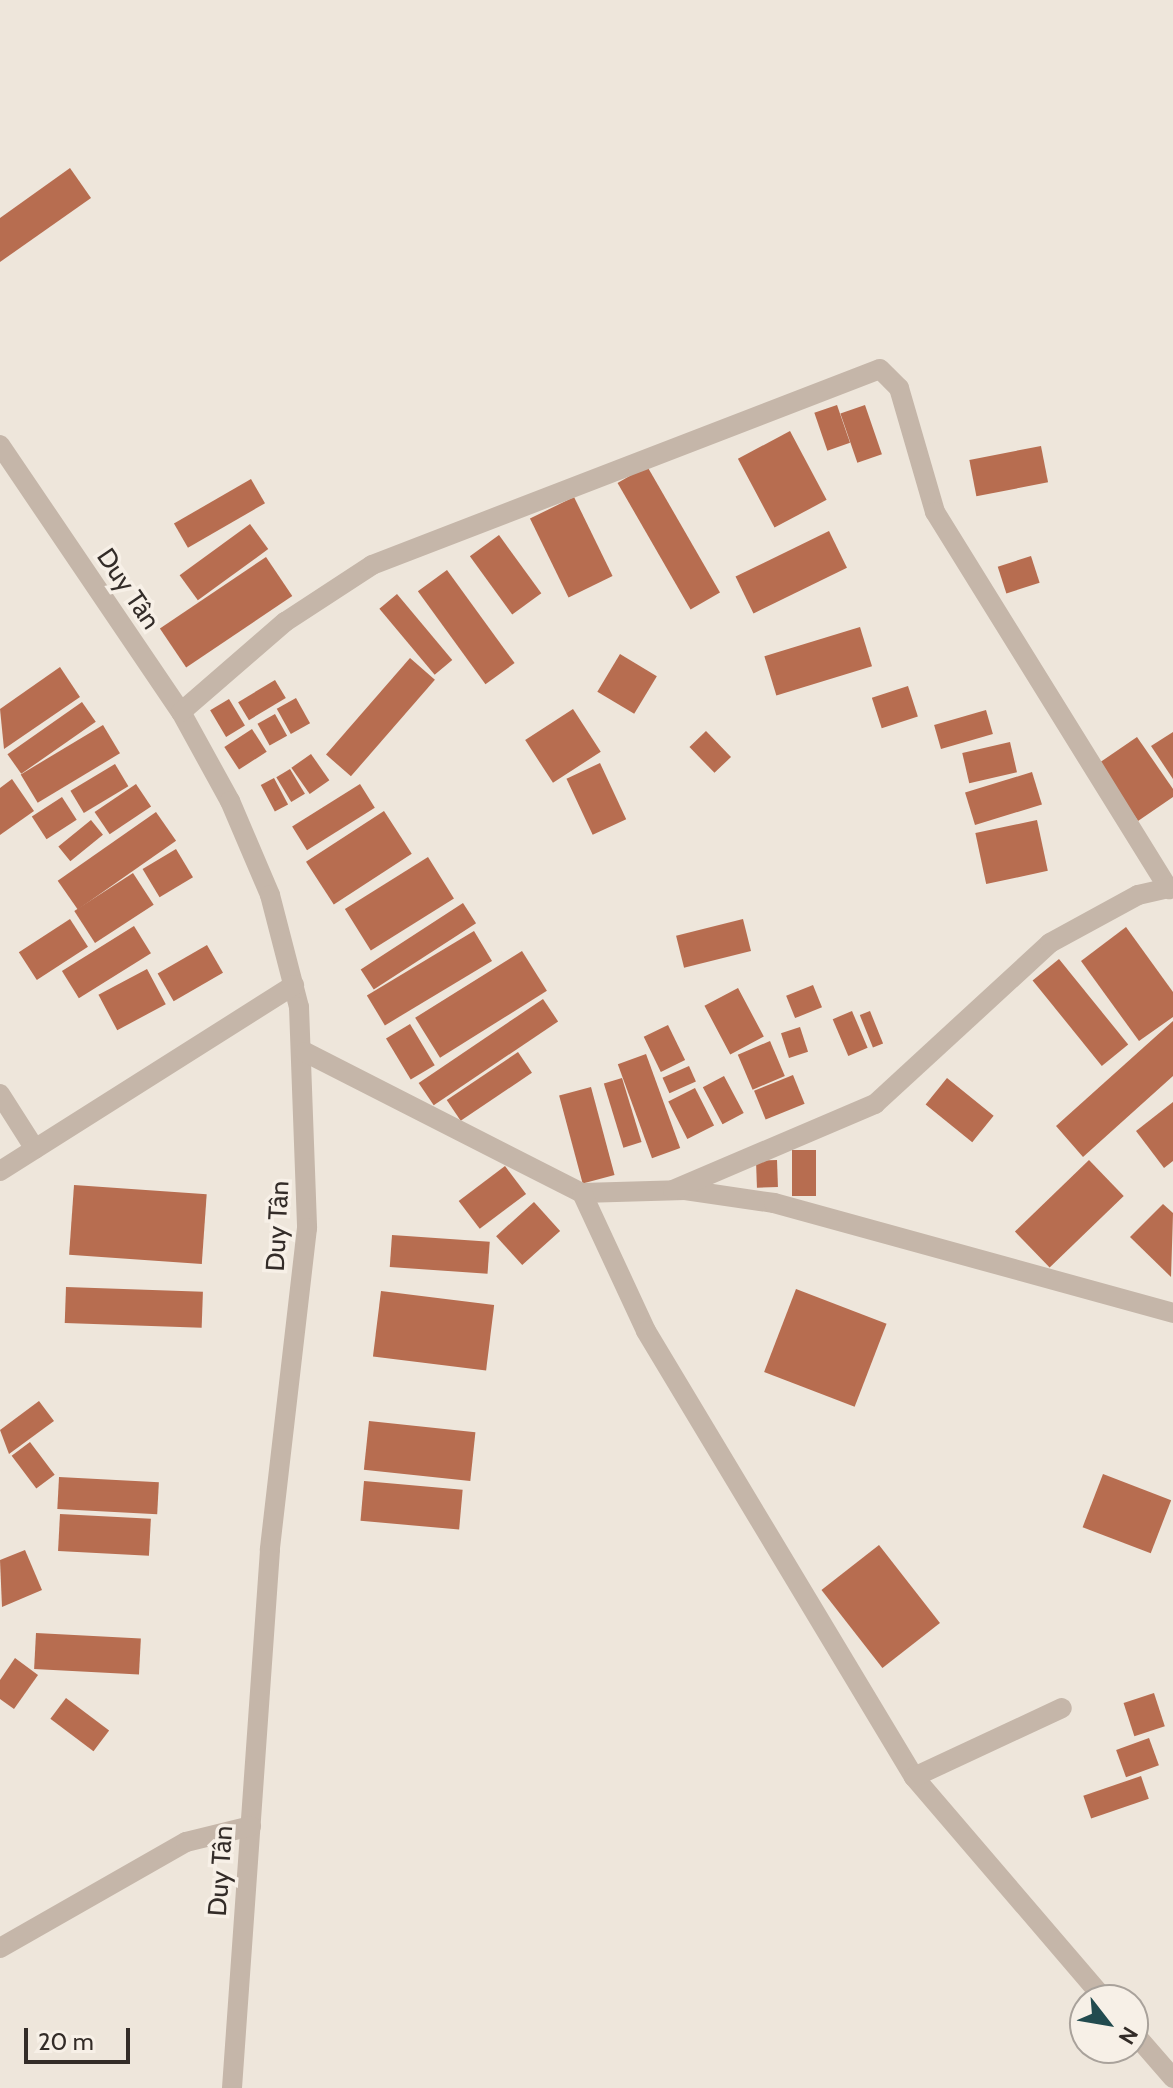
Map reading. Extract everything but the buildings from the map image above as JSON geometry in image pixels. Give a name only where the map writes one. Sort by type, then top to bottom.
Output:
[{"type":"street","points":[[181,712],[285,622],[372,565],[880,369],[899,388],[935,512],[1171,888],[1138,895],[1050,943],[875,1104],[673,1190]]},
{"type":"street","name":"Duy Tân","points":[[0,445],[181,712],[270,895],[294,985],[305,1052],[307,1228],[270,1550],[232,2088]]},
{"type":"street","points":[[0,1171],[294,985]]},
{"type":"street","points":[[305,1052],[582,1193],[673,1190],[774,1203],[1173,1313]]},
{"type":"street","points":[[0,1094],[35,1149]]},
{"type":"street","points":[[582,1193],[646,1331],[914,1777],[1091,1984]]},
{"type":"street","points":[[914,1777],[1062,1708]]},
{"type":"street","points":[[0,1948],[186,1842],[251,1826]]},
{"type":"street","points":[[1149,2050],[1173,2078]]}]
